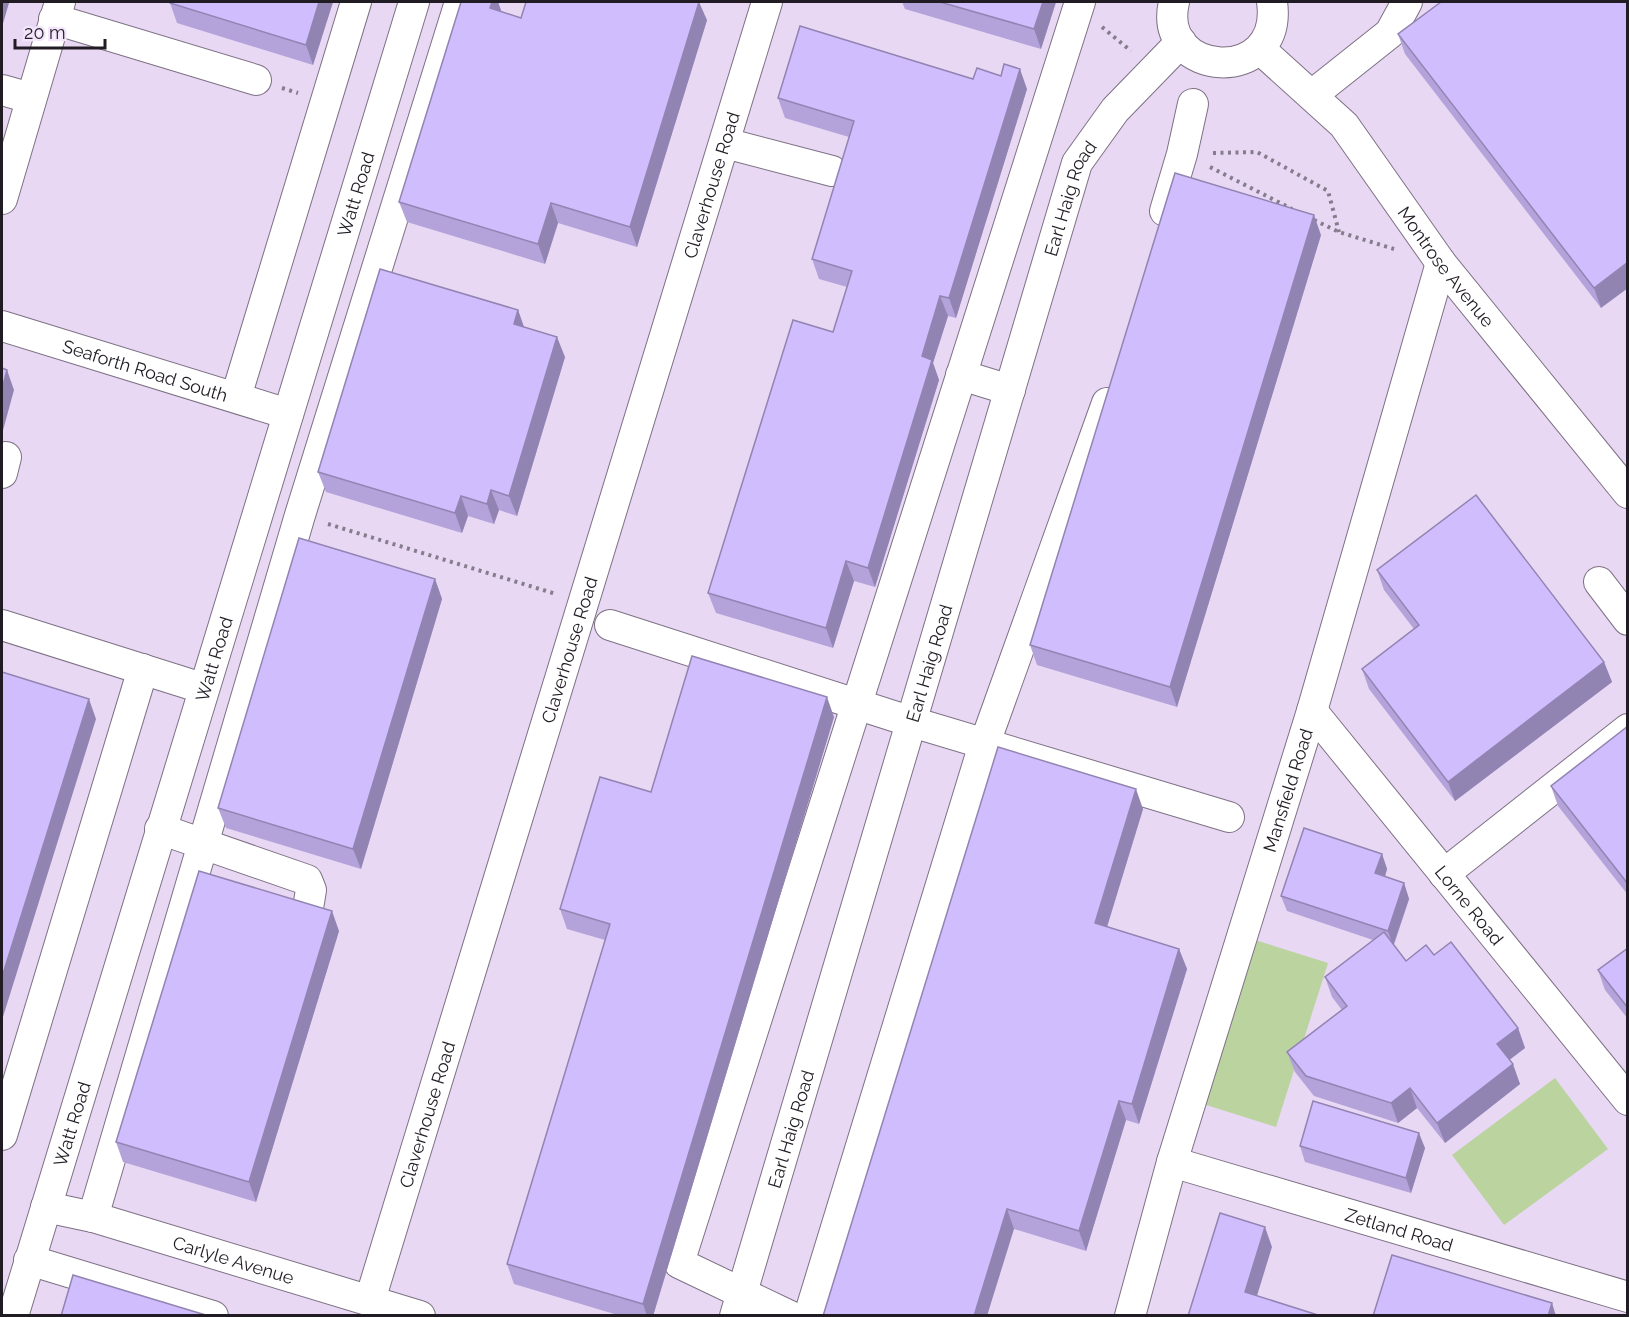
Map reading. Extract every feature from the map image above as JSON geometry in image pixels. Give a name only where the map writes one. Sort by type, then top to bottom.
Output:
[{"type":"street","points":[[236,397],[356,2]]},
{"type":"street","name":"Watt Road","points":[[13,1316],[202,688],[263,501],[414,2]]},
{"type":"street","points":[[93,1217],[300,515],[460,2]]},
{"type":"street","name":"Claverhouse Road","points":[[370,1300],[767,2]]},
{"type":"street","points":[[790,1316],[739,1305],[679,1263],[1080,2]]},
{"type":"street","points":[[1174,2],[1173,26],[1181,42],[1193,54],[1210,63],[1228,64],[1245,59],[1260,49],[1270,32],[1274,15],[1272,2]]},
{"type":"street","points":[[1312,95],[1390,33],[1407,2]]},
{"type":"street","points":[[2,199],[57,10],[256,80]]},
{"type":"street","name":"Earl Haig Road","points":[[739,1305],[1077,163],[1115,110],[1181,42]]},
{"type":"street","name":"Montrose Avenue","points":[[1260,49],[1344,125],[1441,263],[1628,493]]},
{"type":"street","points":[[2,90],[30,98]]},
{"type":"street","points":[[1156,238],[1182,154],[1193,104]]},
{"type":"street","points":[[725,143],[832,171]]},
{"type":"street","name":"Mansfield Road","points":[[1130,1316],[1172,1162],[1312,711],[1441,263]]},
{"type":"street","name":"Seaforth Road South","points":[[2,326],[288,414]]},
{"type":"street","points":[[961,375],[1010,390]]},
{"type":"street","points":[[809,1316],[985,742],[1115,380]]},
{"type":"street","points":[[263,501],[300,515]]},
{"type":"street","points":[[1599,582],[1628,620]]},
{"type":"street","points":[[2,625],[202,688]]},
{"type":"street","points":[[610,626],[855,705],[985,742],[1229,817]]},
{"type":"street","points":[[2,1135],[143,669]]},
{"type":"street","name":"Lorne Road","points":[[1312,711],[1628,1100]]},
{"type":"street","points":[[1444,874],[1628,729]]},
{"type":"street","points":[[159,829],[202,846],[307,880],[311,890],[307,914]]},
{"type":"street","points":[[114,980],[158,995]]},
{"type":"street","name":"Zetland Road","points":[[1172,1162],[1628,1297]]},
{"type":"street","name":"Carlyle Avenue","points":[[46,1207],[93,1217],[420,1316]]},
{"type":"street","points":[[29,1260],[213,1316]]},
{"type":"path","points":[[256,80],[324,102]]},
{"type":"path","points":[[1182,154],[1257,152],[1328,191],[1339,232]]},
{"type":"path","points":[[1182,154],[1297,211]]},
{"type":"path","points":[[1307,217],[1339,232],[1395,249]]},
{"type":"path","points":[[300,515],[585,603]]},
{"type":"shaded area","points":[[2,2],[1627,2],[1627,1315],[2,1316]]},
{"type":"green space","points":[[1252,939],[1328,963],[1276,1127],[1200,1103]]},
{"type":"green space","points":[[1555,1078],[1608,1149],[1504,1225],[1452,1155]]},
{"type":"building","points":[[170,2],[319,2],[306,45]]},
{"type":"building","points":[[461,2],[492,2],[490,8],[521,18],[526,2],[699,2],[630,227],[551,203],[538,244],[399,202]]},
{"type":"building","points":[[940,2],[1043,2],[1034,29]]},
{"type":"building","points":[[1441,2],[1628,2],[1628,262],[1594,288],[1398,34]]},
{"type":"building","points":[[800,26],[973,79],[977,68],[1001,76],[1004,64],[1020,69],[949,298],[940,296],[922,356],[932,360],[868,568],[846,561],[826,628],[708,593],[793,320],[833,332],[852,271],[812,259],[854,121],[778,98]]},
{"type":"building","points":[[1175,173],[1314,215],[1170,687],[1030,645]]},
{"type":"building","points":[[380,269],[518,310],[514,324],[557,337],[509,496],[491,490],[487,504],[461,496],[455,513],[318,472]]},
{"type":"building","points":[[2,368],[7,370],[2,389]]},
{"type":"building","points":[[1476,495],[1604,662],[1448,782],[1362,669],[1419,625],[1377,570]]},
{"type":"building","points":[[299,538],[435,579],[353,849],[218,808]]},
{"type":"building","points":[[692,656],[827,697],[643,1304],[507,1264],[610,924],[560,909],[600,777],[651,792]]},
{"type":"building","points":[[2,672],[89,699],[2,977]]},
{"type":"building","points":[[1628,726],[1628,884],[1551,786]]},
{"type":"building","points":[[998,747],[1136,789],[1095,923],[1179,949],[1132,1104],[1119,1101],[1079,1231],[1007,1209],[974,1316],[823,1316]]},
{"type":"building","points":[[1304,828],[1382,854],[1375,873],[1404,883],[1388,931],[1281,896]]},
{"type":"building","points":[[199,871],[332,911],[249,1182],[116,1142]]},
{"type":"building","points":[[1384,932],[1406,961],[1426,945],[1434,955],[1451,942],[1518,1028],[1497,1044],[1513,1064],[1437,1123],[1410,1088],[1391,1103],[1306,1076],[1287,1052],[1347,1006],[1325,977]]},
{"type":"building","points":[[1628,948],[1628,1008],[1598,970]]},
{"type":"building","points":[[1313,1101],[1419,1133],[1406,1178],[1300,1146]]},
{"type":"building","points":[[1220,1213],[1265,1227],[1245,1292],[1321,1316],[1188,1316]]},
{"type":"building","points":[[1392,1255],[1552,1303],[1548,1316],[1373,1316]]},
{"type":"building","points":[[73,1275],[209,1316],[61,1316]]}]
